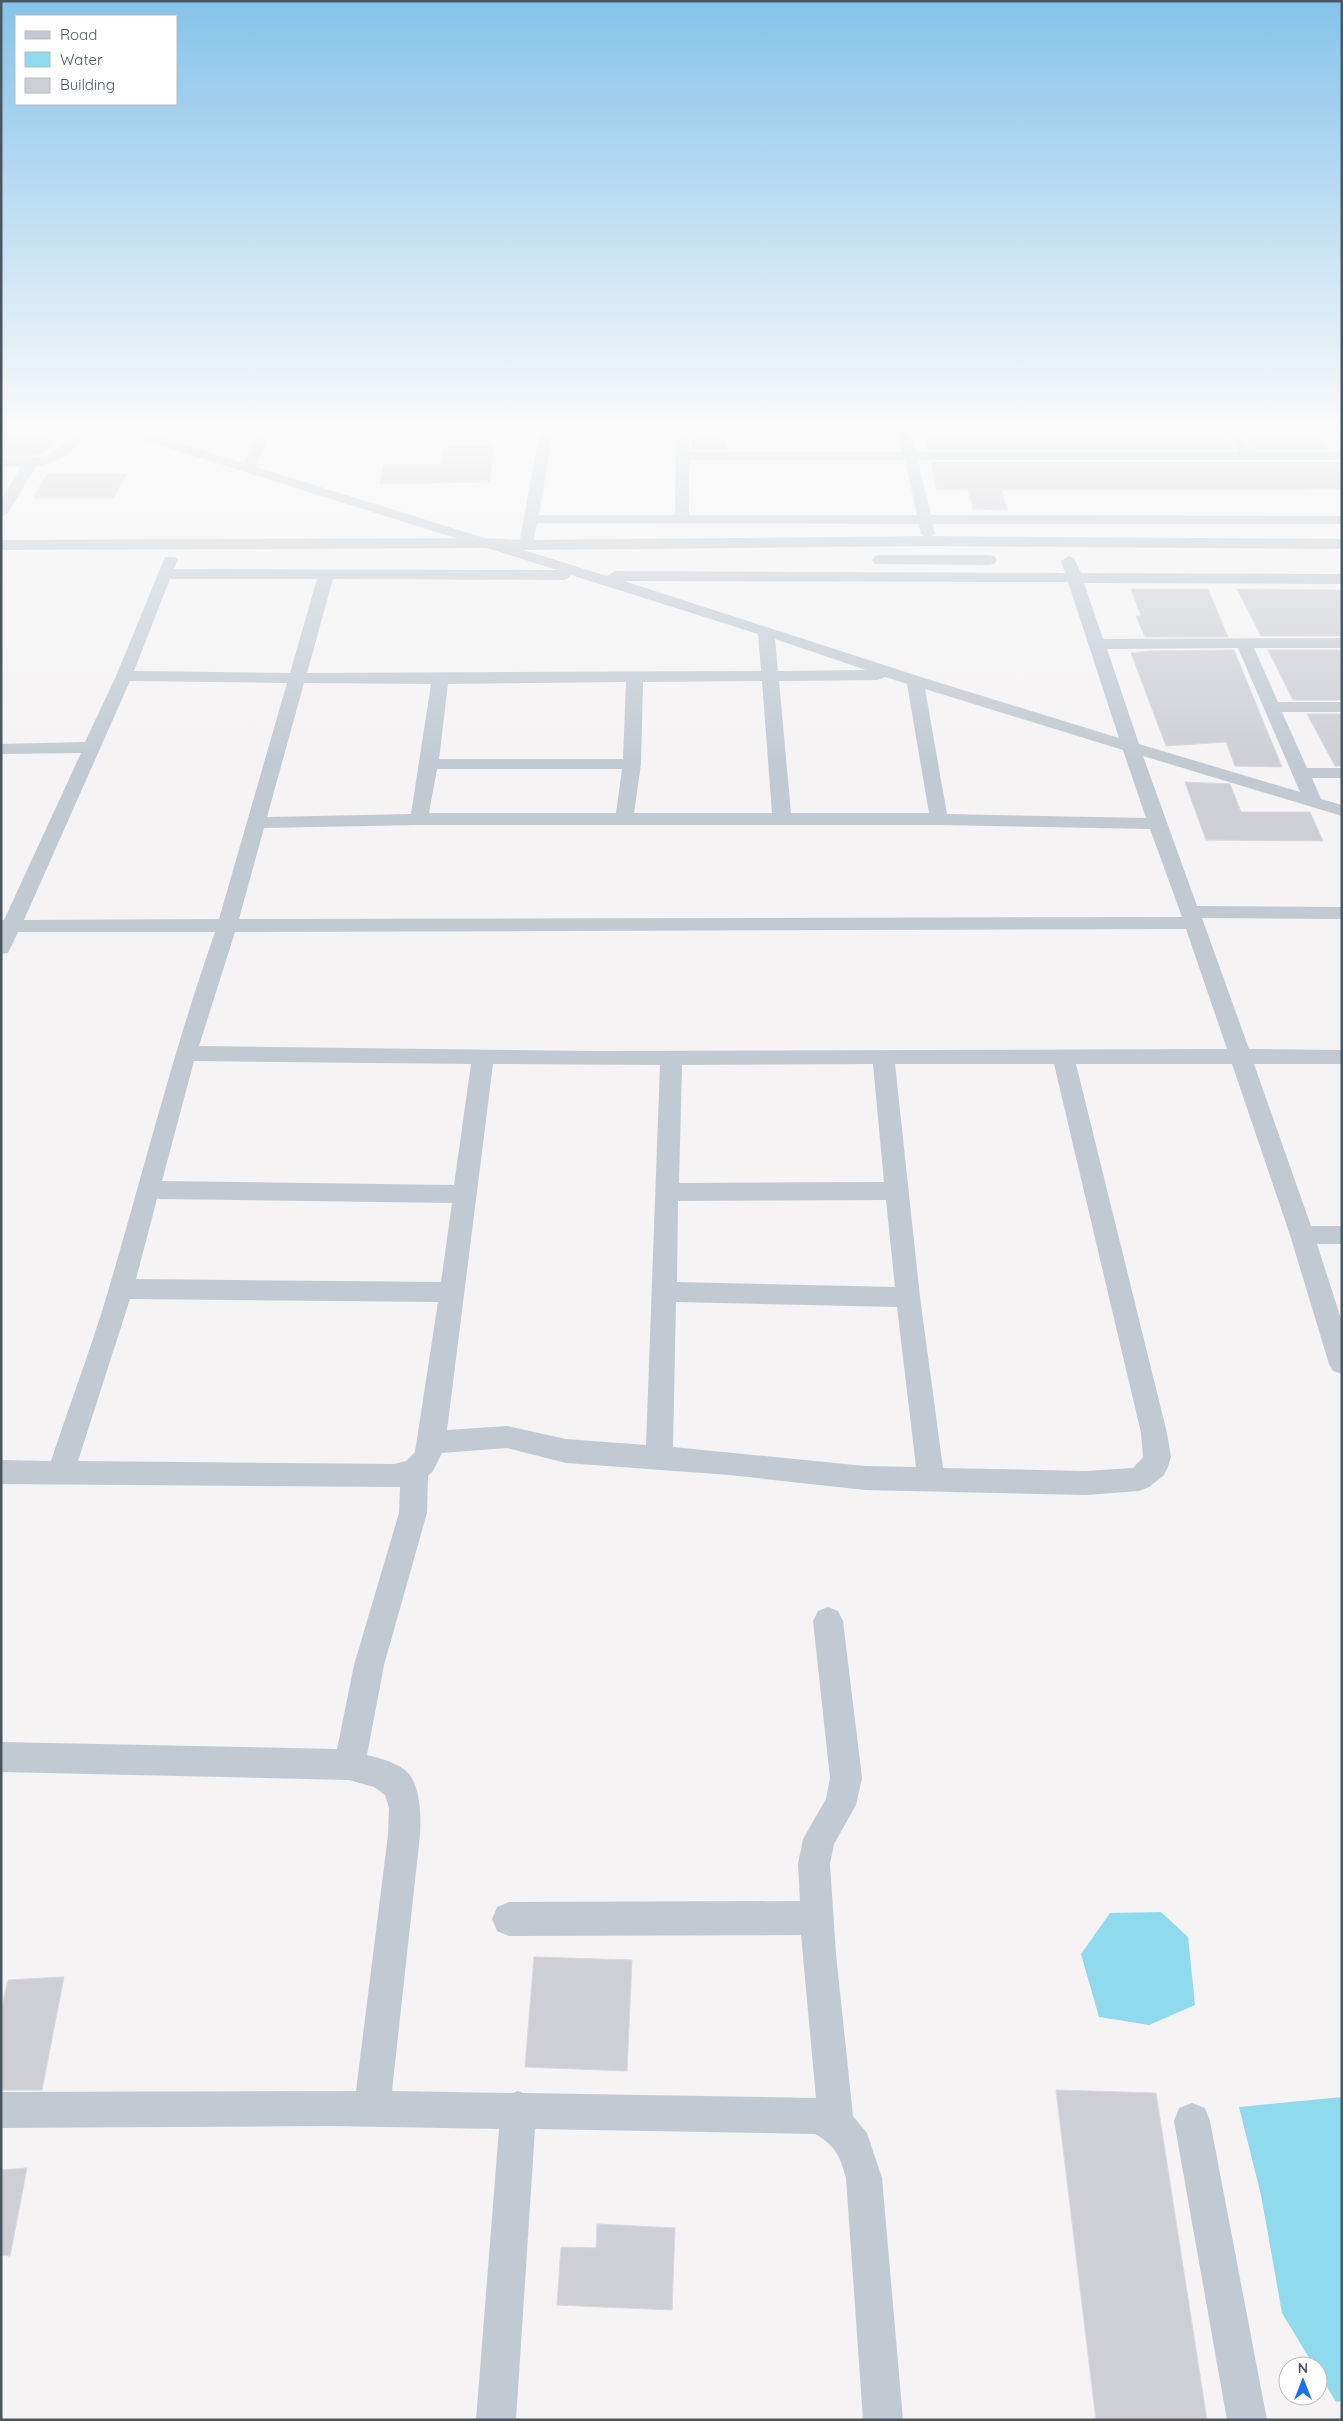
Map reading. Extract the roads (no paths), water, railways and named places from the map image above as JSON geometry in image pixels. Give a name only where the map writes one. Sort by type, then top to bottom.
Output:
[{"type":"street","points":[[460,537],[482,544],[530,552],[761,560]]},
{"type":"street","points":[[530,537],[530,552]]},
{"type":"street","points":[[928,537],[928,541]]},
{"type":"street","points":[[168,566],[530,552],[928,541],[1342,544]]},
{"type":"street","points":[[1,545],[482,544]]},
{"type":"street","points":[[530,552],[589,576],[896,675],[1342,811]]},
{"type":"street","points":[[1,559],[168,566],[326,576],[1342,579]]},
{"type":"street","points":[[1242,560],[1342,559]]},
{"type":"street","points":[[860,560],[1004,560]]},
{"type":"street","points":[[1050,561],[1088,561]]},
{"type":"street","points":[[1069,561],[1157,824],[1192,918],[1302,1235],[1342,1364]]},
{"type":"street","points":[[1,948],[6,926],[124,676],[168,566]]},
{"type":"street","points":[[61,1472],[121,1289],[186,1053],[227,925],[326,576]]},
{"type":"street","points":[[766,632],[782,819]]},
{"type":"street","points":[[1098,644],[1342,644]]},
{"type":"street","points":[[1244,644],[1313,802]]},
{"type":"street","points":[[124,676],[440,679],[896,675]]},
{"type":"street","points":[[624,819],[632,764],[635,678]]},
{"type":"street","points":[[419,819],[429,764],[440,679]]},
{"type":"street","points":[[915,681],[939,819]]},
{"type":"street","points":[[1273,707],[1342,707]]},
{"type":"street","points":[[1,749],[92,747]]},
{"type":"street","points":[[429,764],[632,764]]},
{"type":"street","points":[[1301,773],[1342,773]]},
{"type":"street","points":[[256,823],[419,819],[939,819],[1157,824]]},
{"type":"street","points":[[6,926],[561,926],[1192,918],[1342,913]]},
{"type":"street","points":[[186,1053],[484,1057],[1342,1057]]},
{"type":"street","points":[[883,1056],[908,1297],[930,1481]]},
{"type":"street","points":[[432,1442],[507,1437],[566,1451],[659,1456],[865,1478],[930,1481],[1086,1483],[1139,1480],[1154,1467],[1157,1457],[1154,1432],[1063,1056]]},
{"type":"street","points":[[1,1472],[394,1476],[414,1472],[428,1459],[432,1442],[484,1057]]},
{"type":"street","points":[[659,1456],[670,1057]]},
{"type":"street","points":[[148,1190],[465,1194]]},
{"type":"street","points":[[667,1192],[897,1191]]},
{"type":"street","points":[[1302,1235],[1342,1235]]},
{"type":"street","points":[[121,1289],[451,1292]]},
{"type":"street","points":[[663,1292],[908,1297]]},
{"type":"street","points":[[349,1765],[369,1665],[413,1513],[414,1472]]},
{"type":"street","points":[[828,1621],[846,1778],[840,1805],[819,1839],[814,1864],[816,1918],[836,2124]]},
{"type":"street","points":[[1,1757],[349,1765],[381,1774],[398,1785],[405,1808],[404,1835],[372,2109]]},
{"type":"street","points":[[509,1919],[816,1918]]},
{"type":"street","points":[[496,2420],[518,2109]]},
{"type":"street","points":[[1,2110],[518,2109],[815,2116],[836,2124],[856,2145],[864,2178],[883,2420]]},
{"type":"street","points":[[1192,2121],[1247,2420]]},
{"type":"water","points":[[1161,1912],[1188,1937],[1195,2005],[1149,2025],[1099,2017],[1081,1954],[1110,1913]]},
{"type":"water","points":[[1342,2097],[1342,2401],[1336,2402],[1328,2389],[1328,2356],[1308,2356],[1282,2313],[1261,2195],[1239,2107]]}]
